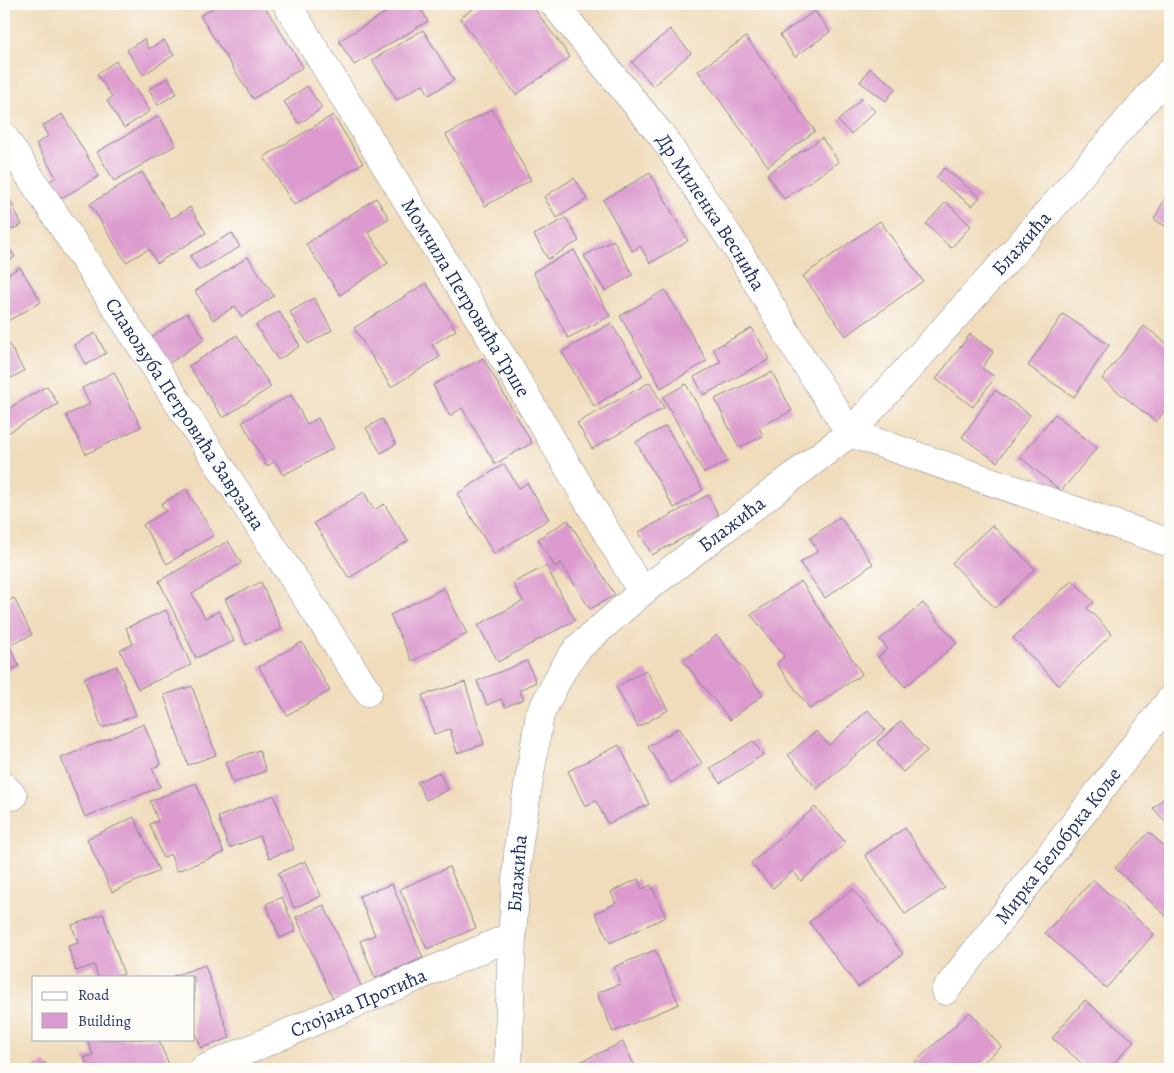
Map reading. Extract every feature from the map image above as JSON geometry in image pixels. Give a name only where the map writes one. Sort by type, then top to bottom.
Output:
[{"type":"street","name":"Момчила Петровића Трше","points":[[287,4],[513,374],[642,592]]},
{"type":"street","name":"Др Миленка Веснића","points":[[554,4],[662,136],[736,247],[798,352],[850,433]]},
{"type":"street","name":"Блажића","points":[[508,1069],[512,936],[518,841],[540,714],[563,668],[578,648],[642,592],[850,433],[1018,246],[1170,72]]},
{"type":"street","name":"Славољуба Петровића Заврзана","points":[[4,137],[368,692]]},
{"type":"street","points":[[850,433],[1170,543]]},
{"type":"street","name":"Мирка Белобрка Коље","points":[[944,991],[1170,700]]},
{"type":"street","name":"Стојана Протића","points":[[204,1069],[512,936]]},
{"type":"building","points":[[210,4],[263,4],[303,67],[253,99],[200,16],[213,8]]},
{"type":"building","points":[[346,4],[360,4],[350,10]]},
{"type":"building","points":[[400,4],[418,4],[428,21],[354,65],[339,41]]},
{"type":"building","points":[[480,4],[531,4],[570,57],[516,95],[460,18]]},
{"type":"building","points":[[815,11],[830,32],[795,57],[780,35]]},
{"type":"building","points":[[670,29],[691,53],[653,86],[632,62]]},
{"type":"building","points":[[423,30],[454,80],[429,95],[423,84],[397,100],[372,60]]},
{"type":"building","points":[[746,37],[815,131],[768,166],[698,71]]},
{"type":"building","points":[[144,39],[149,49],[164,40],[174,55],[143,75],[127,50]]},
{"type":"building","points":[[116,61],[150,111],[124,128],[107,101],[112,97],[97,74]]},
{"type":"building","points":[[870,68],[896,88],[886,101],[860,82]]},
{"type":"building","points":[[168,78],[177,93],[158,105],[149,89]]},
{"type":"building","points":[[307,86],[322,108],[299,124],[284,102]]},
{"type":"building","points":[[862,98],[875,111],[851,134],[838,121]]},
{"type":"building","points":[[492,109],[531,180],[485,206],[446,135]]},
{"type":"building","points":[[62,114],[99,176],[60,199],[49,182],[56,177],[36,144],[48,136],[42,126]]},
{"type":"building","points":[[333,115],[363,163],[294,205],[264,157]]},
{"type":"building","points":[[159,116],[176,145],[114,181],[97,152]]},
{"type":"building","points":[[822,138],[839,162],[784,199],[767,174]]},
{"type":"building","points":[[944,168],[980,197],[972,206],[936,178]]},
{"type":"building","points":[[142,172],[171,219],[190,207],[206,233],[157,263],[149,249],[126,262],[90,204]]},
{"type":"building","points":[[650,173],[688,241],[650,263],[640,246],[632,251],[603,200]]},
{"type":"building","points":[[574,178],[587,199],[557,218],[544,197]]},
{"type":"building","points":[[4,187],[22,225],[4,233]]},
{"type":"building","points":[[1170,189],[1170,229],[1154,219]]},
{"type":"building","points":[[376,198],[389,218],[368,232],[388,263],[340,295],[306,244]]},
{"type":"building","points":[[946,202],[971,226],[951,248],[926,224]]},
{"type":"building","points":[[566,218],[579,241],[548,259],[534,235]]},
{"type":"building","points":[[880,221],[923,281],[846,336],[803,276]]},
{"type":"building","points":[[232,233],[240,247],[199,270],[190,256]]},
{"type":"building","points":[[613,240],[633,275],[605,291],[584,256]]},
{"type":"building","points":[[6,243],[15,257],[4,264],[4,244]]},
{"type":"building","points":[[574,250],[610,316],[568,338],[533,272]]},
{"type":"building","points":[[248,257],[274,296],[242,317],[235,306],[213,320],[195,291]]},
{"type":"building","points":[[20,267],[41,302],[4,323],[4,277]]},
{"type":"building","points":[[426,283],[456,330],[432,345],[440,357],[391,387],[354,328]]},
{"type":"building","points":[[665,290],[707,361],[661,388],[620,316]]},
{"type":"building","points":[[314,298],[332,330],[308,344],[290,312]]},
{"type":"building","points":[[279,311],[300,346],[278,360],[256,325]]},
{"type":"building","points":[[187,313],[205,339],[167,365],[149,339]]},
{"type":"building","points":[[1063,314],[1109,345],[1074,397],[1028,366]]},
{"type":"building","points":[[611,323],[643,376],[594,406],[562,352]]},
{"type":"building","points":[[1144,326],[1170,346],[1170,404],[1156,422],[1102,379]]},
{"type":"building","points":[[752,328],[770,359],[704,395],[694,377],[721,362],[713,349]]},
{"type":"building","points":[[95,333],[106,353],[86,365],[74,345]]},
{"type":"building","points":[[970,334],[993,352],[982,368],[995,377],[973,407],[936,379]]},
{"type":"building","points":[[4,335],[24,371],[4,382]]},
{"type":"building","points":[[237,335],[271,387],[223,418],[189,366]]},
{"type":"building","points":[[483,358],[532,443],[495,464],[462,408],[450,416],[433,385]]},
{"type":"building","points":[[114,372],[141,427],[86,454],[66,415],[90,404],[82,388]]},
{"type":"building","points":[[772,372],[792,411],[759,427],[763,436],[739,448],[715,399]]},
{"type":"building","points":[[650,382],[664,408],[592,449],[577,423]]},
{"type":"building","points":[[686,384],[728,461],[704,473],[663,397]]},
{"type":"building","points":[[47,386],[58,404],[6,434],[4,430],[4,411]]},
{"type":"building","points":[[995,390],[1030,415],[997,462],[962,437]]},
{"type":"building","points":[[291,395],[307,424],[318,418],[334,448],[283,475],[275,461],[267,466],[242,422]]},
{"type":"building","points":[[1055,414],[1097,448],[1061,491],[1020,457]]},
{"type":"building","points":[[382,419],[396,444],[381,453],[366,428]]},
{"type":"building","points":[[666,426],[703,490],[674,508],[636,442]]},
{"type":"building","points":[[504,464],[519,488],[527,483],[549,519],[494,554],[457,494]]},
{"type":"building","points":[[186,489],[214,535],[167,564],[143,525],[166,511],[161,504]]},
{"type":"building","points":[[364,492],[374,510],[384,504],[408,541],[349,578],[314,523]]},
{"type":"building","points":[[708,495],[720,518],[652,555],[639,532]]},
{"type":"building","points":[[840,517],[873,564],[825,598],[800,563],[818,551],[810,538]]},
{"type":"building","points":[[568,520],[615,595],[590,609],[561,563],[555,567],[538,539]]},
{"type":"building","points":[[992,525],[1035,569],[995,608],[952,563]]},
{"type":"building","points":[[228,541],[241,563],[192,594],[205,618],[219,611],[234,641],[196,658],[159,581]]},
{"type":"building","points":[[546,566],[575,620],[498,662],[478,625],[523,601],[513,583]]},
{"type":"building","points":[[1072,580],[1094,602],[1087,608],[1112,634],[1059,685],[1013,638]]},
{"type":"building","points":[[801,581],[862,674],[810,709],[777,664],[784,656],[751,615]]},
{"type":"building","points":[[261,582],[282,629],[246,645],[225,599]]},
{"type":"building","points":[[444,588],[467,634],[412,661],[390,615]]},
{"type":"building","points":[[14,598],[32,635],[9,645],[19,666],[4,673],[4,603]]},
{"type":"building","points":[[923,603],[957,643],[905,687],[878,657],[888,649],[880,640]]},
{"type":"building","points":[[166,610],[191,665],[138,689],[120,650],[133,644],[126,628]]},
{"type":"building","points":[[717,635],[763,695],[730,720],[683,661]]},
{"type":"building","points":[[302,642],[330,691],[287,715],[259,667]]},
{"type":"building","points":[[527,661],[536,682],[519,690],[524,699],[505,707],[501,699],[487,705],[477,681]]},
{"type":"building","points":[[117,666],[136,715],[102,728],[84,678]]},
{"type":"building","points":[[646,670],[668,710],[638,727],[616,687]]},
{"type":"building","points":[[465,682],[484,744],[457,753],[450,729],[434,734],[422,695]]},
{"type":"building","points":[[192,686],[216,755],[188,765],[164,695]]},
{"type":"building","points":[[868,710],[885,730],[817,789],[788,755],[816,731],[829,745]]},
{"type":"building","points":[[901,721],[927,751],[903,772],[877,743]]},
{"type":"building","points":[[144,724],[161,765],[152,768],[160,787],[85,817],[61,758]]},
{"type":"building","points":[[679,728],[702,763],[671,783],[648,747]]},
{"type":"building","points":[[753,741],[763,755],[720,783],[710,768]]},
{"type":"building","points":[[619,745],[649,804],[608,824],[596,801],[585,806],[568,771]]},
{"type":"building","points":[[259,750],[266,771],[233,783],[225,762]]},
{"type":"building","points":[[439,772],[448,790],[426,800],[417,782]]},
{"type":"building","points":[[196,783],[224,853],[177,871],[170,854],[163,858],[150,824],[158,821],[150,801]]},
{"type":"building","points":[[1170,792],[1170,827],[1153,808]]},
{"type":"building","points":[[274,795],[294,849],[269,858],[260,836],[229,848],[218,817]]},
{"type":"building","points":[[815,807],[846,843],[801,881],[793,871],[773,888],[751,863]]},
{"type":"building","points":[[134,817],[159,871],[112,892],[87,839]]},
{"type":"building","points":[[905,828],[945,888],[905,914],[865,855]]},
{"type":"building","points":[[1149,832],[1170,852],[1170,920],[1115,868]]},
{"type":"building","points":[[306,861],[321,896],[294,908],[278,873]]},
{"type":"building","points":[[449,867],[476,928],[427,949],[400,889]]},
{"type":"building","points":[[638,879],[642,889],[651,885],[666,917],[610,943],[595,913],[616,903],[611,892]]},
{"type":"building","points":[[1093,880],[1154,934],[1106,988],[1045,933]]},
{"type":"building","points":[[392,884],[423,958],[375,978],[360,941],[375,935],[359,896]]},
{"type":"building","points":[[853,889],[903,954],[858,987],[809,922]]},
{"type":"building","points":[[282,897],[296,931],[280,938],[266,904]]},
{"type":"building","points":[[324,905],[362,988],[334,1001],[296,917]]},
{"type":"building","points":[[103,914],[124,974],[119,976],[98,976],[94,965],[76,971],[68,946],[78,943],[72,925]]},
{"type":"building","points":[[655,950],[679,1004],[613,1032],[597,993],[620,984],[614,967]]},
{"type":"building","points":[[205,965],[230,1038],[201,1048],[195,1032],[195,976],[173,976]]},
{"type":"building","points":[[1085,1000],[1134,1041],[1109,1069],[1089,1069],[1052,1038]]},
{"type":"building","points":[[970,1012],[1001,1047],[976,1069],[920,1069],[914,1063]]},
{"type":"building","points":[[87,1040],[158,1040],[171,1069],[89,1069],[84,1058],[93,1055]]},
{"type":"building","points":[[623,1042],[636,1069],[565,1069]]},
{"type":"building","points":[[45,1062],[49,1069],[32,1069]]},
{"type":"building","points":[[996,1063],[1001,1069],[989,1069]]}]
